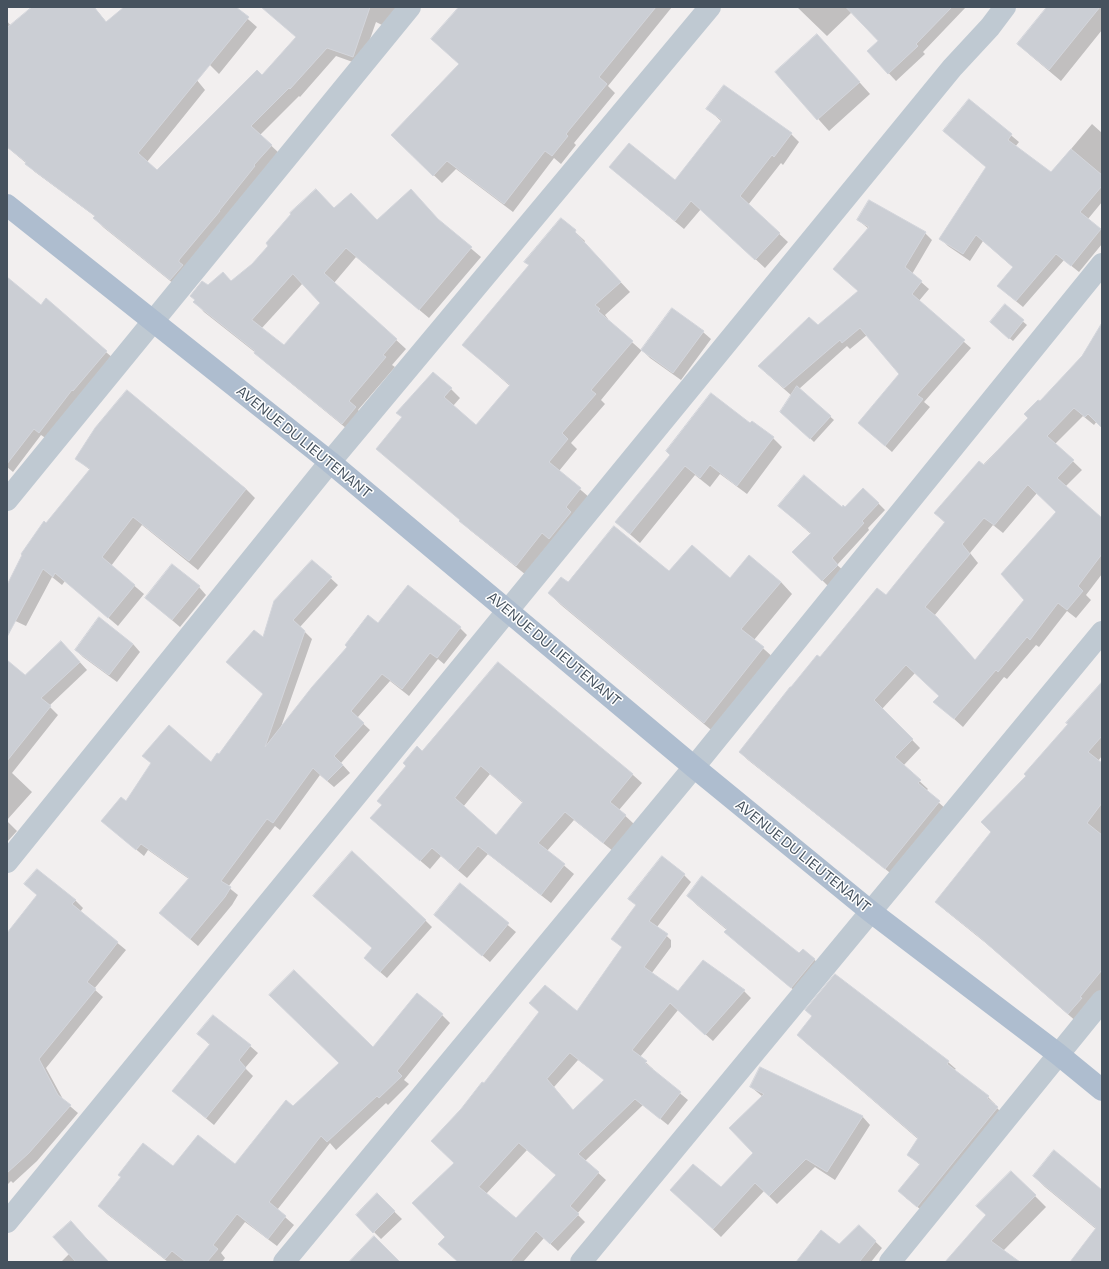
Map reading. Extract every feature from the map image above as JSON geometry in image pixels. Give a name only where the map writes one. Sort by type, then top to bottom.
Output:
[{"type":"main road","name":"AVENUE DU LIEUTENANT","points":[[7,205],[330,462],[694,767],[870,911],[1058,1054],[1102,1090]]},
{"type":"street","points":[[7,500],[410,7]]},
{"type":"street","points":[[7,862],[330,462],[710,7]]},
{"type":"street","points":[[7,1222],[952,68],[990,27],[1005,7]]},
{"type":"street","points":[[284,1262],[694,767],[1102,264]]},
{"type":"street","points":[[581,1262],[1102,632]]},
{"type":"street","points":[[890,1262],[1102,1000]]},
{"type":"building","points":[[32,7],[94,7],[106,22],[124,7],[236,7],[249,17],[138,153],[157,170],[257,70],[262,75],[296,37],[261,7],[370,7],[353,57],[327,48],[290,89],[289,88],[251,126],[272,145],[254,165],[255,166],[220,211],[179,260],[179,262],[183,265],[170,280],[93,218],[95,216],[25,164],[26,162],[7,147],[7,28]]},
{"type":"building","points":[[459,7],[656,7],[599,77],[607,84],[566,134],[568,136],[552,156],[545,151],[504,204],[447,161],[433,176],[391,135],[459,64],[431,39]]},
{"type":"building","points":[[846,7],[952,7],[916,44],[918,46],[888,74],[867,51],[878,41]]},
{"type":"building","points":[[1047,7],[1100,7],[1049,70],[1017,44]]},
{"type":"building","points":[[817,34],[860,82],[817,120],[775,72]]},
{"type":"building","points":[[724,85],[792,133],[774,157],[772,155],[740,196],[780,233],[755,260],[691,201],[675,221],[609,167],[629,143],[675,180],[722,120],[706,109]]},
{"type":"building","points":[[969,99],[1012,134],[1008,140],[1051,172],[1071,149],[1102,175],[1102,186],[1080,212],[1101,229],[1071,266],[1056,254],[1016,301],[997,286],[1013,267],[976,235],[963,254],[939,239],[986,167],[943,131]]},
{"type":"building","points":[[316,189],[334,208],[351,193],[377,220],[411,189],[438,219],[472,247],[419,310],[346,248],[324,273],[397,339],[383,355],[386,357],[349,401],[356,407],[342,424],[254,353],[255,351],[193,302],[195,300],[190,296],[202,281],[208,285],[223,272],[231,281],[252,264],[268,246],[266,243],[291,214],[290,213]],"holes":[[[293,274],[320,303],[284,345],[252,320]]]},
{"type":"building","points":[[869,200],[926,232],[905,267],[922,281],[912,294],[965,340],[917,395],[923,399],[885,446],[858,423],[899,374],[860,328],[842,343],[840,340],[784,388],[758,366],[809,317],[818,325],[858,291],[833,269],[869,227],[857,220]]},
{"type":"building","points":[[561,218],[576,230],[575,232],[621,282],[595,305],[600,309],[598,311],[633,341],[591,390],[596,394],[562,433],[568,439],[549,462],[581,488],[566,507],[571,512],[549,539],[542,533],[516,566],[459,521],[460,520],[376,449],[402,417],[396,413],[433,372],[452,388],[444,397],[476,425],[510,385],[462,345],[529,265],[524,262]]},
{"type":"building","points":[[7,277],[41,305],[46,298],[107,351],[73,391],[72,390],[39,433],[34,429],[7,464]]},
{"type":"building","points":[[1005,304],[1024,320],[1009,339],[990,322]]},
{"type":"building","points":[[672,308],[704,331],[673,373],[641,350]]},
{"type":"building","points":[[1102,323],[1102,428],[1088,414],[1085,417],[1074,408],[1047,436],[1074,460],[1057,478],[1102,518],[1102,554],[1078,586],[1083,591],[1067,610],[1058,603],[1030,640],[1027,637],[998,672],[996,670],[954,719],[933,702],[939,696],[906,665],[874,700],[913,739],[895,757],[921,780],[918,783],[940,801],[885,869],[739,752],[790,687],[817,655],[820,657],[877,588],[886,595],[945,522],[934,513],[979,461],[984,465],[1028,418],[1024,414],[1038,400],[1040,401],[1082,356]],"holes":[[[1028,485],[1056,512],[1001,574],[1024,600],[975,660],[937,617],[925,607],[970,554],[962,544],[984,518],[994,525]]]},
{"type":"building","points":[[797,386],[831,416],[810,439],[780,412]]},
{"type":"building","points":[[127,390],[246,489],[189,561],[133,517],[102,557],[135,585],[108,618],[55,573],[53,577],[43,569],[7,637],[7,585],[22,555],[21,554],[44,521],[46,523],[90,469],[75,459],[95,428]]},
{"type":"building","points":[[711,393],[750,423],[752,421],[774,437],[737,486],[710,465],[700,478],[685,466],[630,534],[615,522],[670,455],[666,451]]},
{"type":"building","points":[[804,475],[842,507],[843,505],[845,507],[863,488],[879,503],[862,521],[864,523],[832,558],[838,565],[822,581],[792,552],[811,533],[778,506]]},
{"type":"building","points":[[614,526],[669,571],[692,545],[730,578],[749,555],[781,582],[741,629],[764,647],[704,723],[548,593],[561,577],[568,582]]},
{"type":"building","points":[[312,560],[332,577],[293,620],[305,631],[265,747],[312,687],[347,647],[345,645],[368,615],[378,623],[408,585],[461,627],[437,658],[430,653],[402,689],[382,674],[351,711],[364,723],[334,756],[343,765],[327,781],[313,768],[273,823],[267,819],[221,881],[231,887],[225,897],[190,939],[159,913],[189,878],[141,844],[136,850],[101,821],[121,797],[126,801],[151,763],[142,756],[169,725],[211,762],[217,753],[219,754],[263,694],[226,662],[254,630],[263,637],[274,601]]},
{"type":"building","points":[[172,564],[200,586],[172,620],[145,598]]},
{"type":"building","points":[[99,617],[133,644],[109,675],[75,650]]},
{"type":"building","points":[[61,641],[80,662],[41,698],[51,706],[7,761],[7,660],[25,675]]},
{"type":"building","points":[[498,662],[633,774],[610,802],[626,815],[603,843],[565,812],[538,843],[565,864],[541,895],[478,846],[458,870],[432,848],[420,861],[370,818],[382,805],[377,801],[406,766],[403,763],[417,746],[422,751]],"holes":[[[481,766],[523,802],[496,835],[455,798]]]},
{"type":"building","points":[[1102,682],[1102,736],[1088,752],[1102,763],[1102,803],[1087,823],[1102,835],[1102,970],[1080,997],[1082,998],[1068,1014],[977,935],[935,902],[991,832],[981,822],[1026,776],[1024,774],[1068,724],[1066,723]]},
{"type":"building","points":[[352,851],[426,920],[380,972],[364,958],[372,948],[313,896]]},
{"type":"building","points":[[662,856],[685,874],[649,921],[668,934],[644,967],[678,991],[703,960],[745,990],[705,1035],[670,1003],[632,1050],[647,1061],[645,1063],[681,1092],[660,1119],[635,1099],[578,1154],[599,1172],[570,1206],[579,1214],[550,1244],[536,1231],[510,1262],[458,1262],[438,1244],[445,1237],[412,1203],[454,1163],[431,1141],[461,1109],[482,1082],[484,1083],[539,1012],[529,1003],[545,985],[577,1011],[622,947],[611,939],[636,905],[628,899]],"holes":[[[570,1053],[604,1080],[573,1110],[547,1079]],[[519,1143],[556,1175],[516,1218],[479,1187]]]},
{"type":"building","points":[[37,869],[76,900],[72,904],[118,942],[87,982],[96,989],[39,1059],[58,1095],[71,1105],[29,1153],[7,1173],[7,933],[37,895],[24,884]]},
{"type":"building","points":[[702,876],[799,953],[803,949],[815,959],[791,988],[724,932],[727,929],[687,896]]},
{"type":"building","points":[[460,883],[509,923],[482,956],[434,915]]},
{"type":"building","points":[[294,970],[373,1047],[417,993],[443,1014],[397,1071],[402,1076],[379,1098],[377,1096],[327,1142],[321,1136],[269,1202],[286,1216],[268,1239],[237,1214],[213,1245],[218,1249],[207,1262],[186,1262],[172,1251],[165,1259],[98,1206],[121,1177],[118,1175],[143,1143],[173,1166],[198,1135],[235,1164],[286,1100],[293,1106],[339,1063],[269,995]]},
{"type":"building","points":[[835,974],[949,1061],[947,1064],[989,1096],[987,1098],[998,1107],[917,1207],[898,1191],[920,1164],[907,1155],[918,1138],[797,1035],[812,1016],[805,1010]]},
{"type":"building","points":[[213,1015],[251,1045],[239,1060],[246,1068],[206,1118],[172,1091],[210,1044],[197,1034]]},
{"type":"building","points":[[760,1067],[863,1116],[827,1172],[806,1159],[769,1196],[755,1183],[713,1229],[670,1190],[693,1164],[721,1187],[753,1153],[729,1128],[764,1094],[750,1087]]},
{"type":"building","points":[[1054,1150],[1102,1190],[1102,1262],[1070,1262],[1096,1228],[1033,1176]]},
{"type":"building","points":[[1011,1171],[1036,1195],[991,1241],[1020,1262],[945,1262],[986,1215],[976,1206]]},
{"type":"building","points":[[377,1193],[395,1211],[373,1233],[356,1215]]},
{"type":"building","points":[[71,1221],[109,1262],[76,1262],[53,1237]]},
{"type":"building","points":[[859,1225],[876,1241],[860,1261],[862,1262],[796,1262],[821,1230],[839,1244]]},
{"type":"building","points":[[374,1236],[400,1262],[349,1262]]}]
